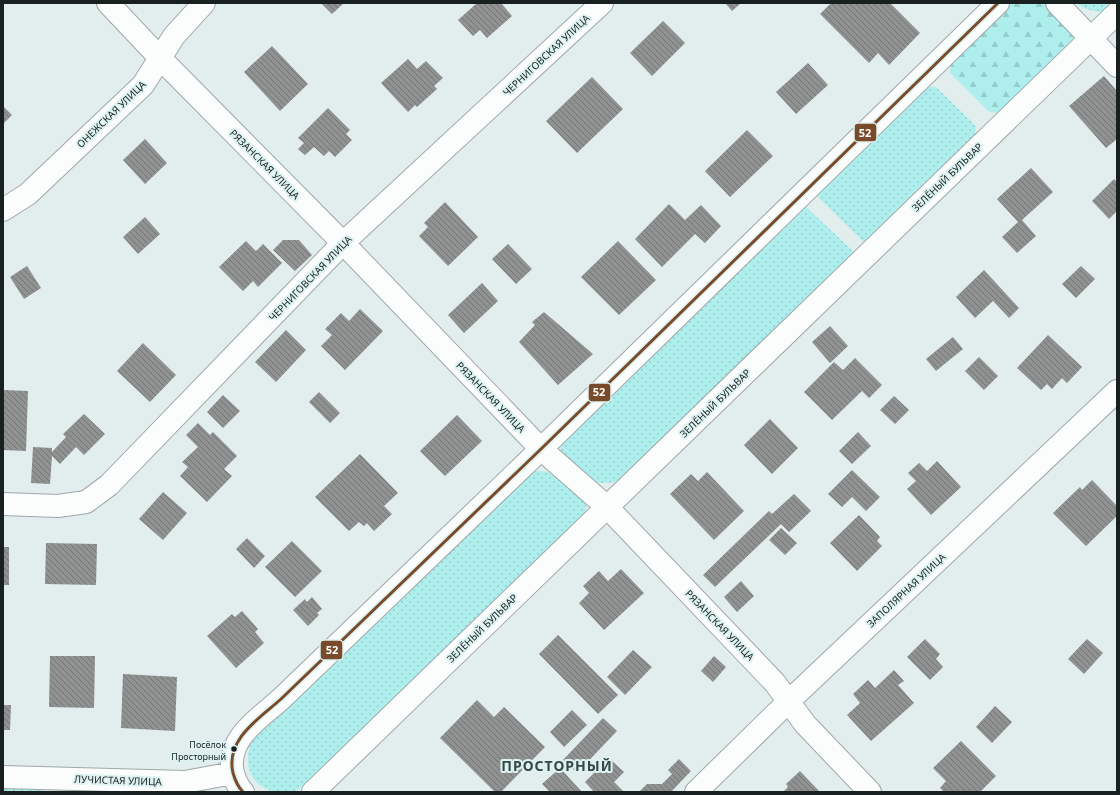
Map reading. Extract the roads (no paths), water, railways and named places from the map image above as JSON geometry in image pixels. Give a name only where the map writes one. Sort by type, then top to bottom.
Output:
[{"type":"street","name":"РЯЗАНСКАЯ УЛИЦА","points":[[108,3],[541,449],[607,507],[775,683],[805,724],[870,792]]},
{"type":"street","name":"ОНЕЖСКАЯ УЛИЦА","points":[[3,210],[28,194],[143,85],[174,36],[204,3]]},
{"type":"street","name":"ЧЕРНИГОВСКАЯ УЛИЦА","points":[[3,504],[58,506],[86,502],[109,485],[343,244],[602,3]]},
{"type":"street","points":[[238,783],[232,755],[242,734],[287,693],[541,449],[998,3]]},
{"type":"street","points":[[1057,3],[1117,66]]},
{"type":"street","name":"ЗЕЛЁНЫЙ БУЛЬВАР","points":[[313,792],[1117,13]]},
{"type":"street","name":"ЗАПОЛЯРНАЯ УЛИЦА","points":[[696,792],[789,701],[1117,391]]},
{"type":"street","name":"ЛУЧИСТАЯ УЛИЦА","points":[[3,777],[238,783]]},
{"type":"place","name":"Посёлок Просторный","points":[[234,749]]},
{"type":"district","name":"ПРОСТОРНЫЙ","points":[[557,765]]}]
